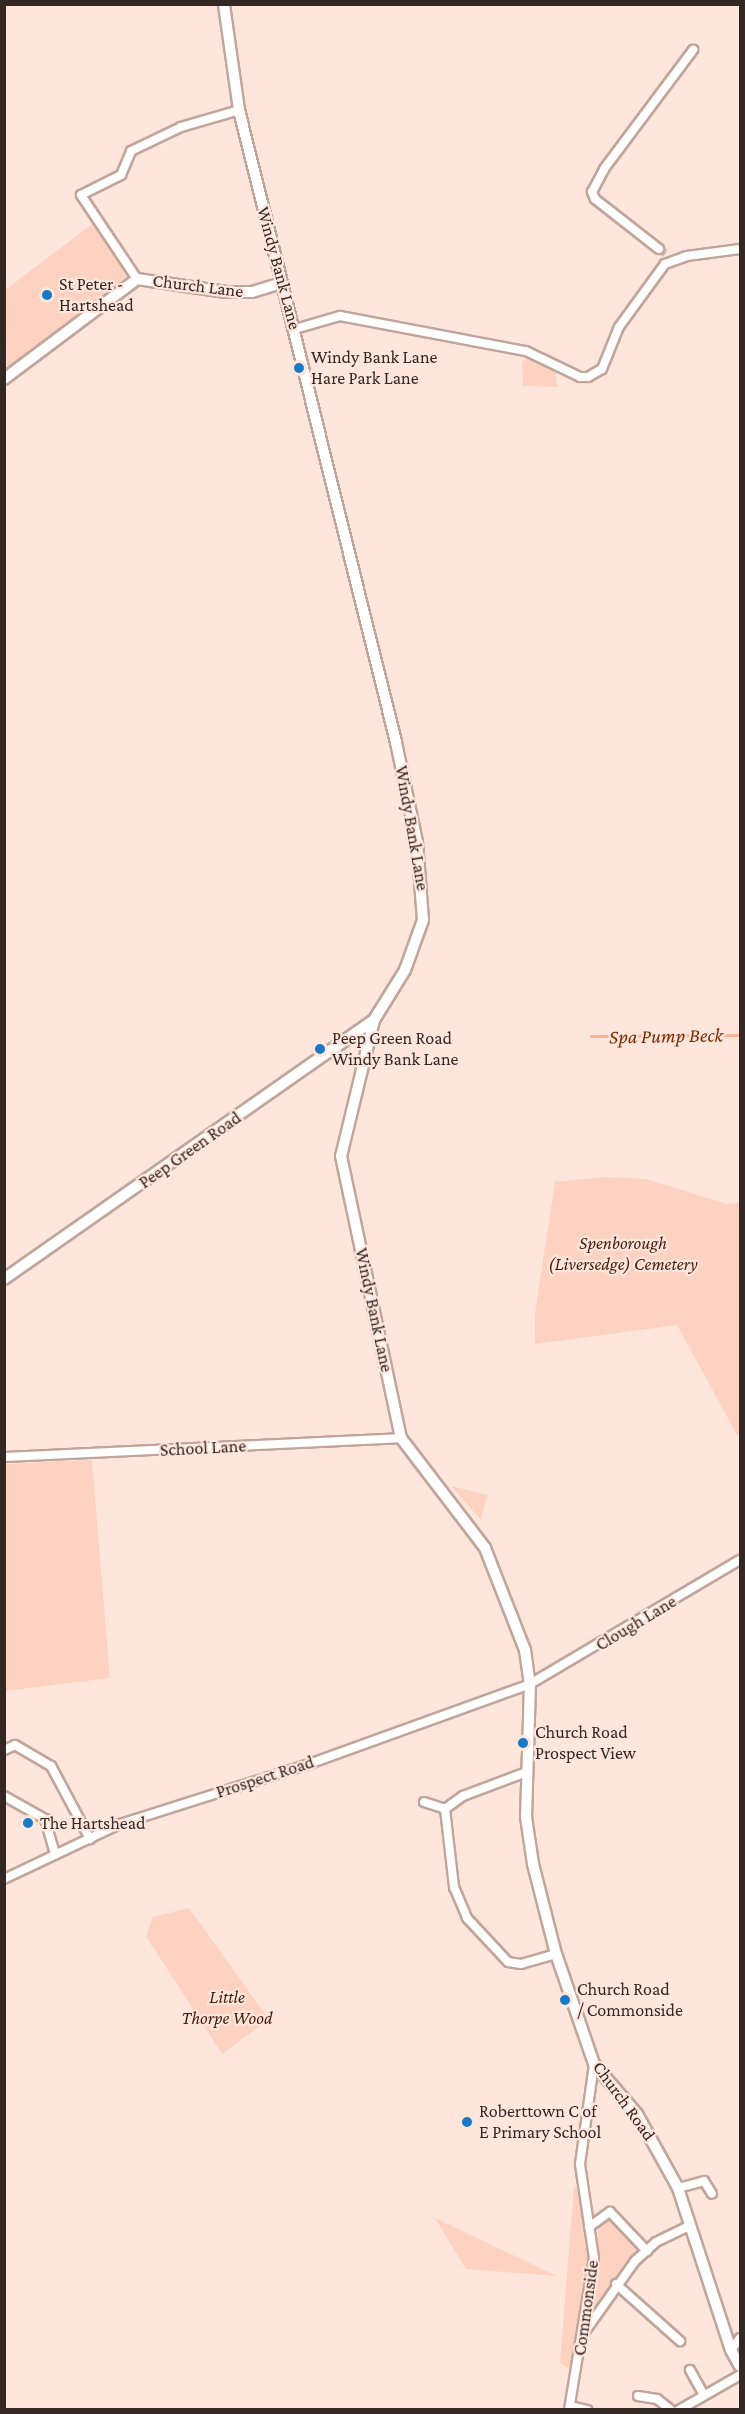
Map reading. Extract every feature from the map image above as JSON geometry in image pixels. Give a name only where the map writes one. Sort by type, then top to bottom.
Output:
[{"type":"street","name":"Windy Bank Lane","points":[[224,4],[239,110],[280,283],[295,329],[396,742],[425,896],[418,942],[374,1020],[341,1156],[401,1438],[485,1548],[525,1650],[530,1684]]},
{"type":"street","points":[[659,249],[595,199],[592,192],[604,170],[693,50]]},
{"type":"street","points":[[137,279],[81,195],[121,175],[132,151],[182,127],[239,110]]},
{"type":"street","points":[[295,329],[340,316],[526,351],[580,377],[588,376],[602,369],[619,327],[653,276],[672,257],[741,249]]},
{"type":"street","name":"Church Lane","points":[[4,380],[137,279],[226,292],[252,292],[280,283]]},
{"type":"street","name":"Peep Green Road","points":[[4,1280],[374,1020]]},
{"type":"street","name":"School Lane","points":[[4,1457],[401,1438]]},
{"type":"street","name":"Clough Lane","points":[[530,1684],[741,1560]]},
{"type":"street","name":"Church Road","points":[[530,1684],[527,1772],[532,1864],[556,1954],[594,2064],[637,2114],[678,2188],[731,2350],[741,2366]]},
{"type":"street","name":"Prospect Road","points":[[4,1879],[90,1839],[530,1684]]},
{"type":"street","points":[[4,1750],[15,1745],[51,1766],[90,1839]]},
{"type":"street","points":[[445,1809],[463,1796],[527,1772]]},
{"type":"street","points":[[4,1796],[45,1819],[55,1855]]},
{"type":"street","points":[[424,1802],[445,1809]]},
{"type":"street","points":[[445,1809],[454,1887],[467,1918],[508,1962],[521,1964],[556,1954]]},
{"type":"street","name":"Commonside","points":[[569,2408],[585,2331],[594,2258],[580,2164],[594,2064]]},
{"type":"street","points":[[678,2188],[704,2181],[712,2194]]},
{"type":"street","points":[[589,2227],[610,2212],[646,2251]]},
{"type":"street","points":[[585,2331],[616,2284],[646,2251],[689,2226]]},
{"type":"street","points":[[616,2284],[680,2341]]},
{"type":"street","points":[[731,2350],[741,2338]]},
{"type":"street","points":[[690,2370],[704,2395]]},
{"type":"street","points":[[678,2409],[741,2375]]},
{"type":"street","points":[[638,2396],[657,2399],[671,2409]]},
{"type":"street","points":[[569,2408],[588,2409]]},
{"type":"green space","points":[[95,222],[129,274],[7,370],[5,290]]},
{"type":"green space","points":[[530,358],[555,370],[557,387],[523,386],[522,361]]},
{"type":"green space","name":"Spenborough (Liversedge) Cemetery","points":[[605,1177],[646,1179],[727,1204],[740,1203],[740,1433],[737,1435],[677,1325],[535,1344],[535,1313],[555,1182]]},
{"type":"green space","points":[[92,1460],[110,1678],[5,1691],[5,1464]]},
{"type":"green space","points":[[451,1486],[487,1495],[481,1520]]},
{"type":"green space","name":"Little Thorpe Wood","points":[[189,1908],[269,2019],[222,2054],[146,1936],[153,1917]]},
{"type":"green space","points":[[574,2186],[581,2194],[588,2259],[571,2370],[560,2363]]},
{"type":"green space","points":[[609,2215],[640,2251],[593,2312],[599,2223]]},
{"type":"green space","points":[[435,2218],[557,2276],[466,2269]]},
{"type":"waterway","name":"Spa Pump Beck","points":[[591,1036],[740,1035]]},
{"type":"tunnel","points":[[659,249],[669,255]]},
{"type":"place","name":"St Peter - Hartshead","points":[[47,295]]},
{"type":"place","name":"Windy Bank Lane Hare Park Lane","points":[[299,368]]},
{"type":"place","name":"Peep Green Road Windy Bank Lane","points":[[320,1049]]},
{"type":"place","name":"Church Road Prospect View","points":[[523,1743]]},
{"type":"place","name":"The Hartshead","points":[[28,1823]]},
{"type":"place","name":"Church Road / Commonside","points":[[565,2000]]},
{"type":"place","name":"Roberttown C of E Primary School","points":[[467,2122]]}]
